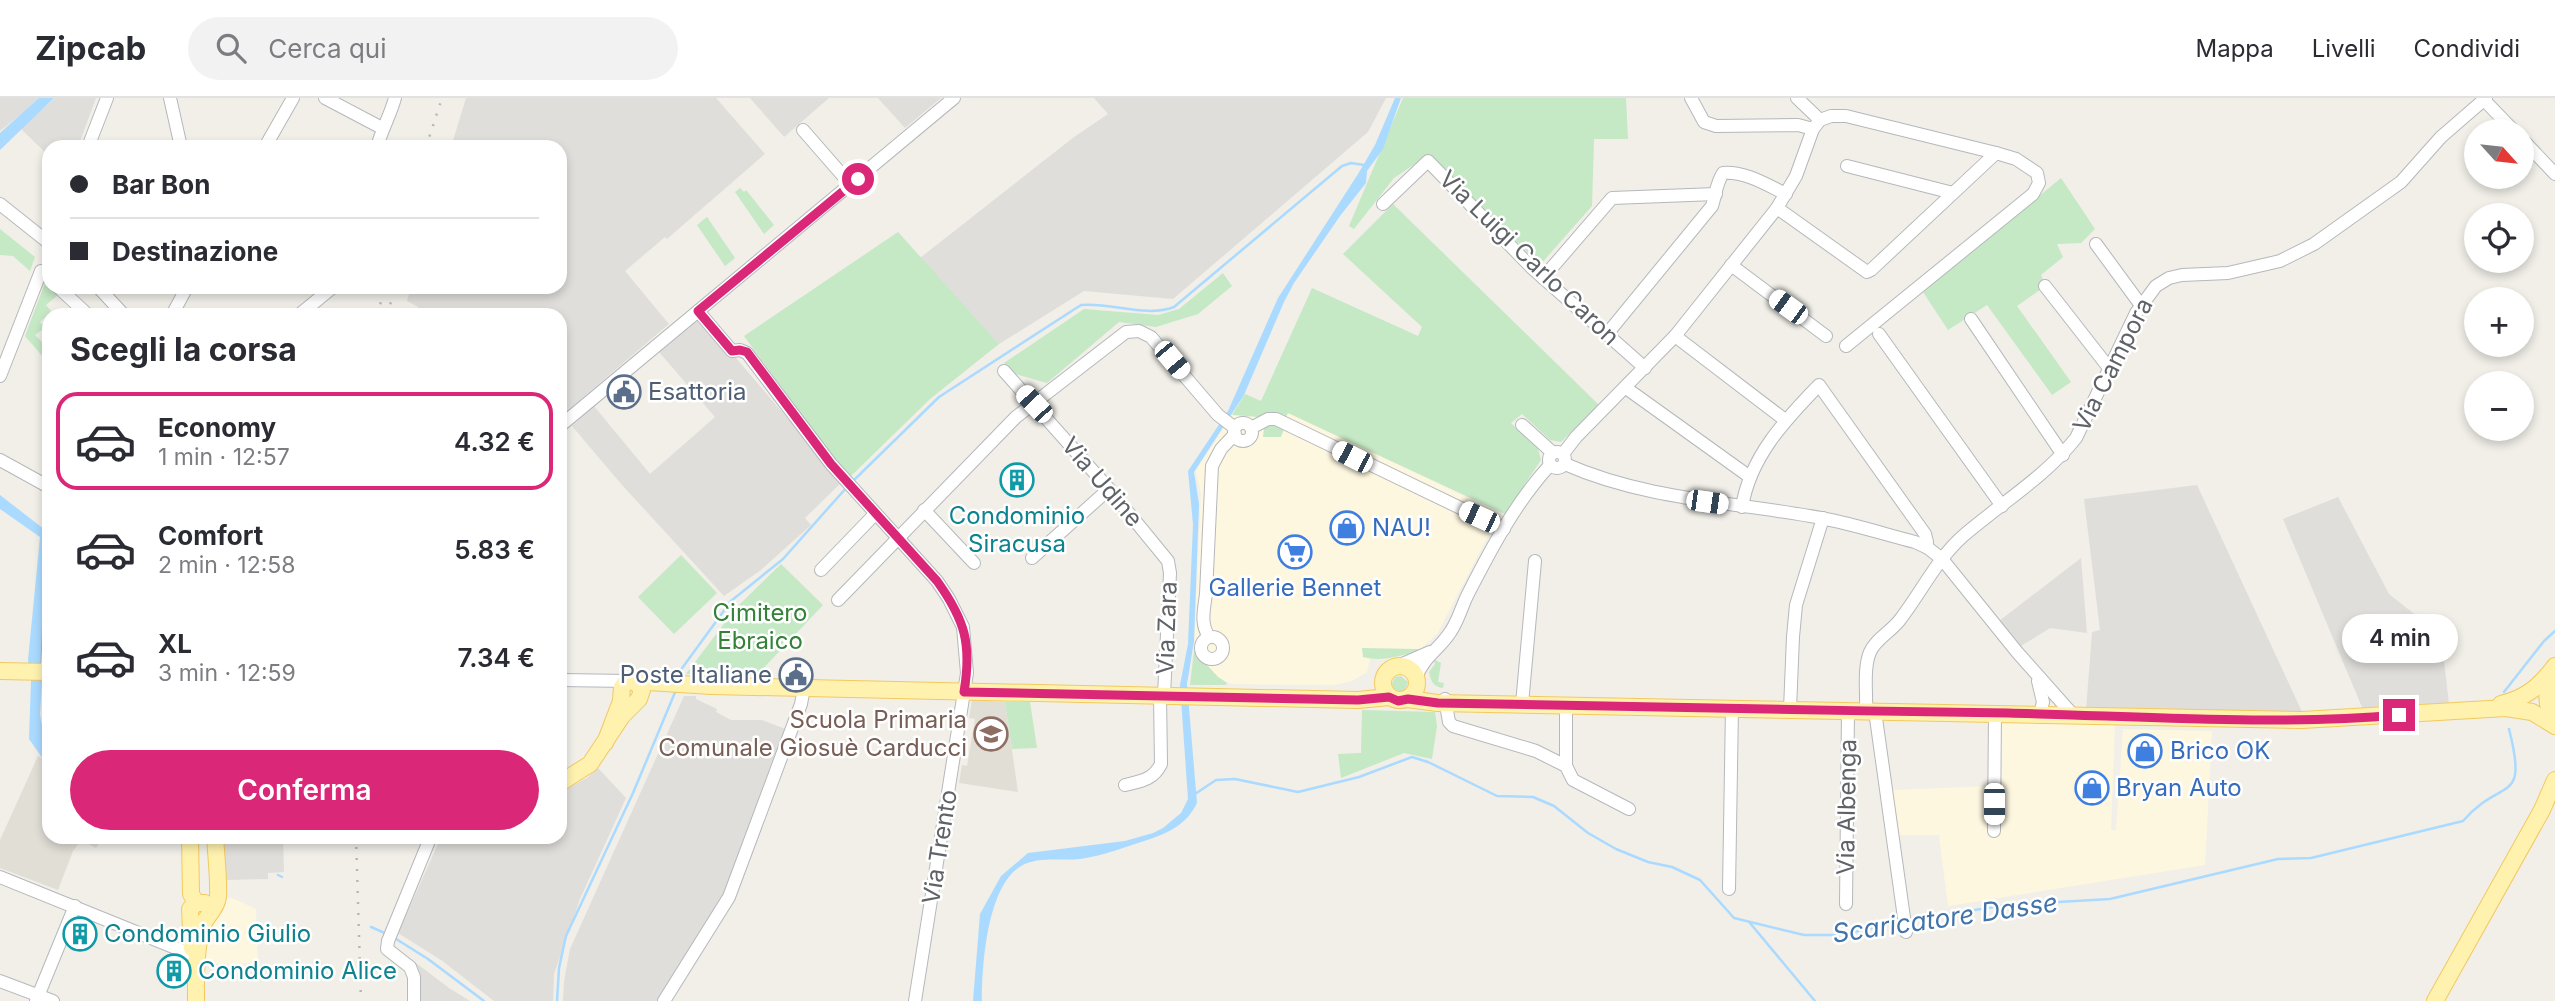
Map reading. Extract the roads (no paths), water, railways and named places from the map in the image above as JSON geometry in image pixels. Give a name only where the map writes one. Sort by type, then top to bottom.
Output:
[{"type":"main road","points":[[1341,698],[1365,693],[1382,681],[1388,670],[1398,666],[1409,668],[1430,693],[1448,702]]},
{"type":"main road","points":[[2482,709],[2526,696],[2542,684],[2555,666]]},
{"type":"main road","points":[[2555,666],[2547,691],[2549,712],[2555,726]]},
{"type":"main road","points":[[0,671],[41,671]]},
{"type":"main road","points":[[1408,699],[1416,690],[1417,680]]},
{"type":"main road","points":[[1382,681],[1389,697]]},
{"type":"main road","points":[[567,779],[590,764],[605,743],[631,692],[676,685],[1358,700],[1389,697],[1398,701],[1408,699],[1522,704],[2302,720],[2482,709],[2525,710],[2555,726]]},
{"type":"main road","points":[[2435,1001],[2542,810],[2555,780]]},
{"type":"main road","points":[[2542,810],[2555,795]]},
{"type":"main road","points":[[190,844],[191,894],[201,912],[194,959],[196,1001]]},
{"type":"main road","points":[[201,912],[217,902],[215,844]]},
{"type":"street","points":[[91,140],[107,98]]},
{"type":"street","points":[[170,98],[179,140]]},
{"type":"street","points":[[269,140],[293,98]]},
{"type":"street","points":[[325,98],[382,128]]},
{"type":"street","points":[[379,140],[382,128],[388,123],[395,98]]},
{"type":"street","points":[[567,420],[954,98]]},
{"type":"street","points":[[1691,98],[1704,122],[1716,126],[1816,124],[1831,116],[1846,116],[1996,153],[2015,159],[2037,173],[2039,183],[2033,194],[1846,346]]},
{"type":"street","points":[[1797,98],[1816,124]]},
{"type":"street","points":[[2485,99],[2503,119]]},
{"type":"street","name":"Via Campora","points":[[1904,925],[1870,711],[1868,658],[1871,649],[1898,622],[1942,559],[1962,538],[2063,455],[2076,439],[2140,304],[2156,286],[2169,278],[2182,275],[2228,273],[2280,261],[2314,244],[2401,182],[2441,137],[2485,99]]},
{"type":"street","points":[[1417,680],[1423,661],[1447,638],[1454,627],[1468,593],[1525,495],[1576,437],[1675,336],[1777,208],[1802,164],[1816,124]]},
{"type":"street","points":[[803,130],[851,185]]},
{"type":"street","points":[[2534,152],[2555,174]]},
{"type":"street","points":[[1777,208],[1867,272],[1996,153]]},
{"type":"street","name":"Via Luigi Carlo Caron","points":[[1382,204],[1428,161],[1543,278],[1645,368]]},
{"type":"street","points":[[1847,166],[1953,193]]},
{"type":"street","points":[[1607,334],[1712,206],[1716,183],[1723,173],[1734,172],[1786,194]]},
{"type":"street","points":[[1543,278],[1612,198],[1716,194]]},
{"type":"street","points":[[0,204],[42,236]]},
{"type":"street","points":[[2096,244],[2140,304]]},
{"type":"street","points":[[1731,265],[1826,336]]},
{"type":"street","points":[[0,376],[42,282]]},
{"type":"street","points":[[2045,286],[2109,368]]},
{"type":"street","points":[[66,294],[80,308]]},
{"type":"street","points":[[104,294],[118,308]]},
{"type":"street","points":[[308,308],[324,294]]},
{"type":"street","name":"Via Trento","points":[[698,311],[732,351],[747,352],[831,464],[897,540],[937,581],[960,616],[968,668],[915,1001]]},
{"type":"street","points":[[1971,319],[2063,455]]},
{"type":"street","points":[[838,600],[1016,417],[1120,335],[1133,330],[1145,332],[1156,341],[1239,439],[1246,440],[1251,435],[1251,428],[1268,419],[1276,419],[1504,529]]},
{"type":"street","points":[[1879,334],[2002,506]]},
{"type":"street","points":[[1675,336],[1785,420]]},
{"type":"street","name":"Via Udine","points":[[1004,371],[1109,489],[1168,561]]},
{"type":"street","points":[[1742,506],[1750,477],[1785,420],[1819,385],[1925,534],[1926,547]]},
{"type":"street","points":[[1626,388],[1750,477]]},
{"type":"street","points":[[1209,637],[1203,623],[1203,614],[1212,466],[1229,425]]},
{"type":"street","points":[[1522,425],[1558,459],[1626,485],[1823,518],[1926,547],[1942,559],[2033,671],[2073,715]]},
{"type":"street","points":[[0,460],[42,483]]},
{"type":"street","points":[[1032,558],[1109,489]]},
{"type":"street","points":[[924,510],[974,563]]},
{"type":"street","points":[[821,570],[875,514]]},
{"type":"street","points":[[1790,709],[1796,605],[1823,518]]},
{"type":"street","name":"Via Zara","points":[[1125,785],[1147,780],[1157,773],[1161,764],[1173,696],[1168,561]]},
{"type":"street","points":[[1522,704],[1535,561]]},
{"type":"street","points":[[1398,666],[1434,650]]},
{"type":"street","points":[[2033,671],[2042,691],[2040,714]]},
{"type":"street","points":[[567,680],[606,679],[631,692]]},
{"type":"street","points":[[664,1001],[729,897],[801,704],[804,688]]},
{"type":"street","points":[[1448,702],[1449,722],[1453,726],[1536,751],[1566,766]]},
{"type":"street","points":[[1566,705],[1566,766],[1573,780],[1629,809]]},
{"type":"street","points":[[1729,889],[1732,708]]},
{"type":"street","name":"Via Albenga","points":[[1846,904],[1847,710]]},
{"type":"street","points":[[1994,713],[1994,831]]},
{"type":"street","points":[[414,1001],[414,977],[410,967],[387,949],[390,935],[428,844]]},
{"type":"street","points":[[0,877],[75,906],[194,959]]},
{"type":"street","points":[[37,998],[75,906]]},
{"type":"street","points":[[0,981],[37,998],[53,1001]]},
{"type":"water","points":[[39,98],[54,98],[0,150],[0,133]]},
{"type":"water","points":[[1395,98],[1401,98],[1383,149],[1367,171],[1366,183],[1294,283],[1244,395],[1194,472],[1199,504],[1194,641],[1187,684],[1197,803],[1183,822],[1155,837],[1089,858],[1035,861],[1021,866],[1001,890],[994,908],[985,948],[982,1001],[973,1001],[980,914],[1001,876],[1028,853],[1125,841],[1153,833],[1181,813],[1188,799],[1180,685],[1188,644],[1193,524],[1188,471],[1228,411],[1278,298],[1375,145]]},
{"type":"water","points":[[0,495],[42,528],[42,758],[29,739],[31,681],[28,660],[40,537],[0,509]]},
{"type":"waterway","points":[[852,482],[939,397],[1081,305],[1152,311],[1174,307],[1342,166],[1351,163],[1364,165]]},
{"type":"waterway","points":[[679,676],[731,601],[783,559],[847,487]]},
{"type":"waterway","name":"Scaricatore Dasse","points":[[2504,692],[2555,631]]},
{"type":"waterway","points":[[557,1001],[559,968],[566,936],[633,793],[676,690]]},
{"type":"waterway","name":"Scaricatore Dasse","points":[[1910,920],[2007,905],[2110,899],[2278,859],[2311,858],[2463,821],[2477,807],[2513,781],[2516,770],[2509,729]]},
{"type":"waterway","name":"Scaricatore Dasse","points":[[1195,794],[1216,780],[1235,779],[1298,792],[1359,777],[1412,757],[1428,762],[1497,796],[1533,797],[1554,806],[1588,833],[1616,849],[1648,862],[1672,867],[1700,880],[1734,918],[1804,935],[1840,935],[1900,922]]},
{"type":"waterway","points":[[278,875],[282,877]]},
{"type":"waterway","points":[[1750,923],[1815,1001]]},
{"type":"waterway","points":[[371,927],[387,934]]},
{"type":"waterway","points":[[393,937],[428,959],[484,1001]]},
{"type":"railway","points":[[428,140],[442,98]]},
{"type":"railway","points":[[380,308],[382,294]]},
{"type":"railway","points":[[390,308],[392,294]]},
{"type":"railway","points":[[356,844],[361,1001]]},
{"type":"place","name":"Esattoria","points":[[624,392]]},
{"type":"place","name":"Condominio Siracusa","points":[[1017,480]]},
{"type":"place","name":"NAU!","points":[[1347,528]]},
{"type":"place","name":"Gallerie Bennet","points":[[1295,552]]},
{"type":"place","name":"Poste Italiane","points":[[796,675]]},
{"type":"place","name":"Scuola Primaria Comunale Giosuè Carducci","points":[[991,734]]},
{"type":"place","name":"Brico OK","points":[[2145,751]]},
{"type":"place","name":"Bryan Auto","points":[[2092,788]]},
{"type":"place","name":"Condominio Giulio","points":[[80,934]]},
{"type":"place","name":"Condominio Alice","points":[[174,971]]},
{"type":"park label","name":"Cimitero Ebraico","points":[[760,627]]}]
